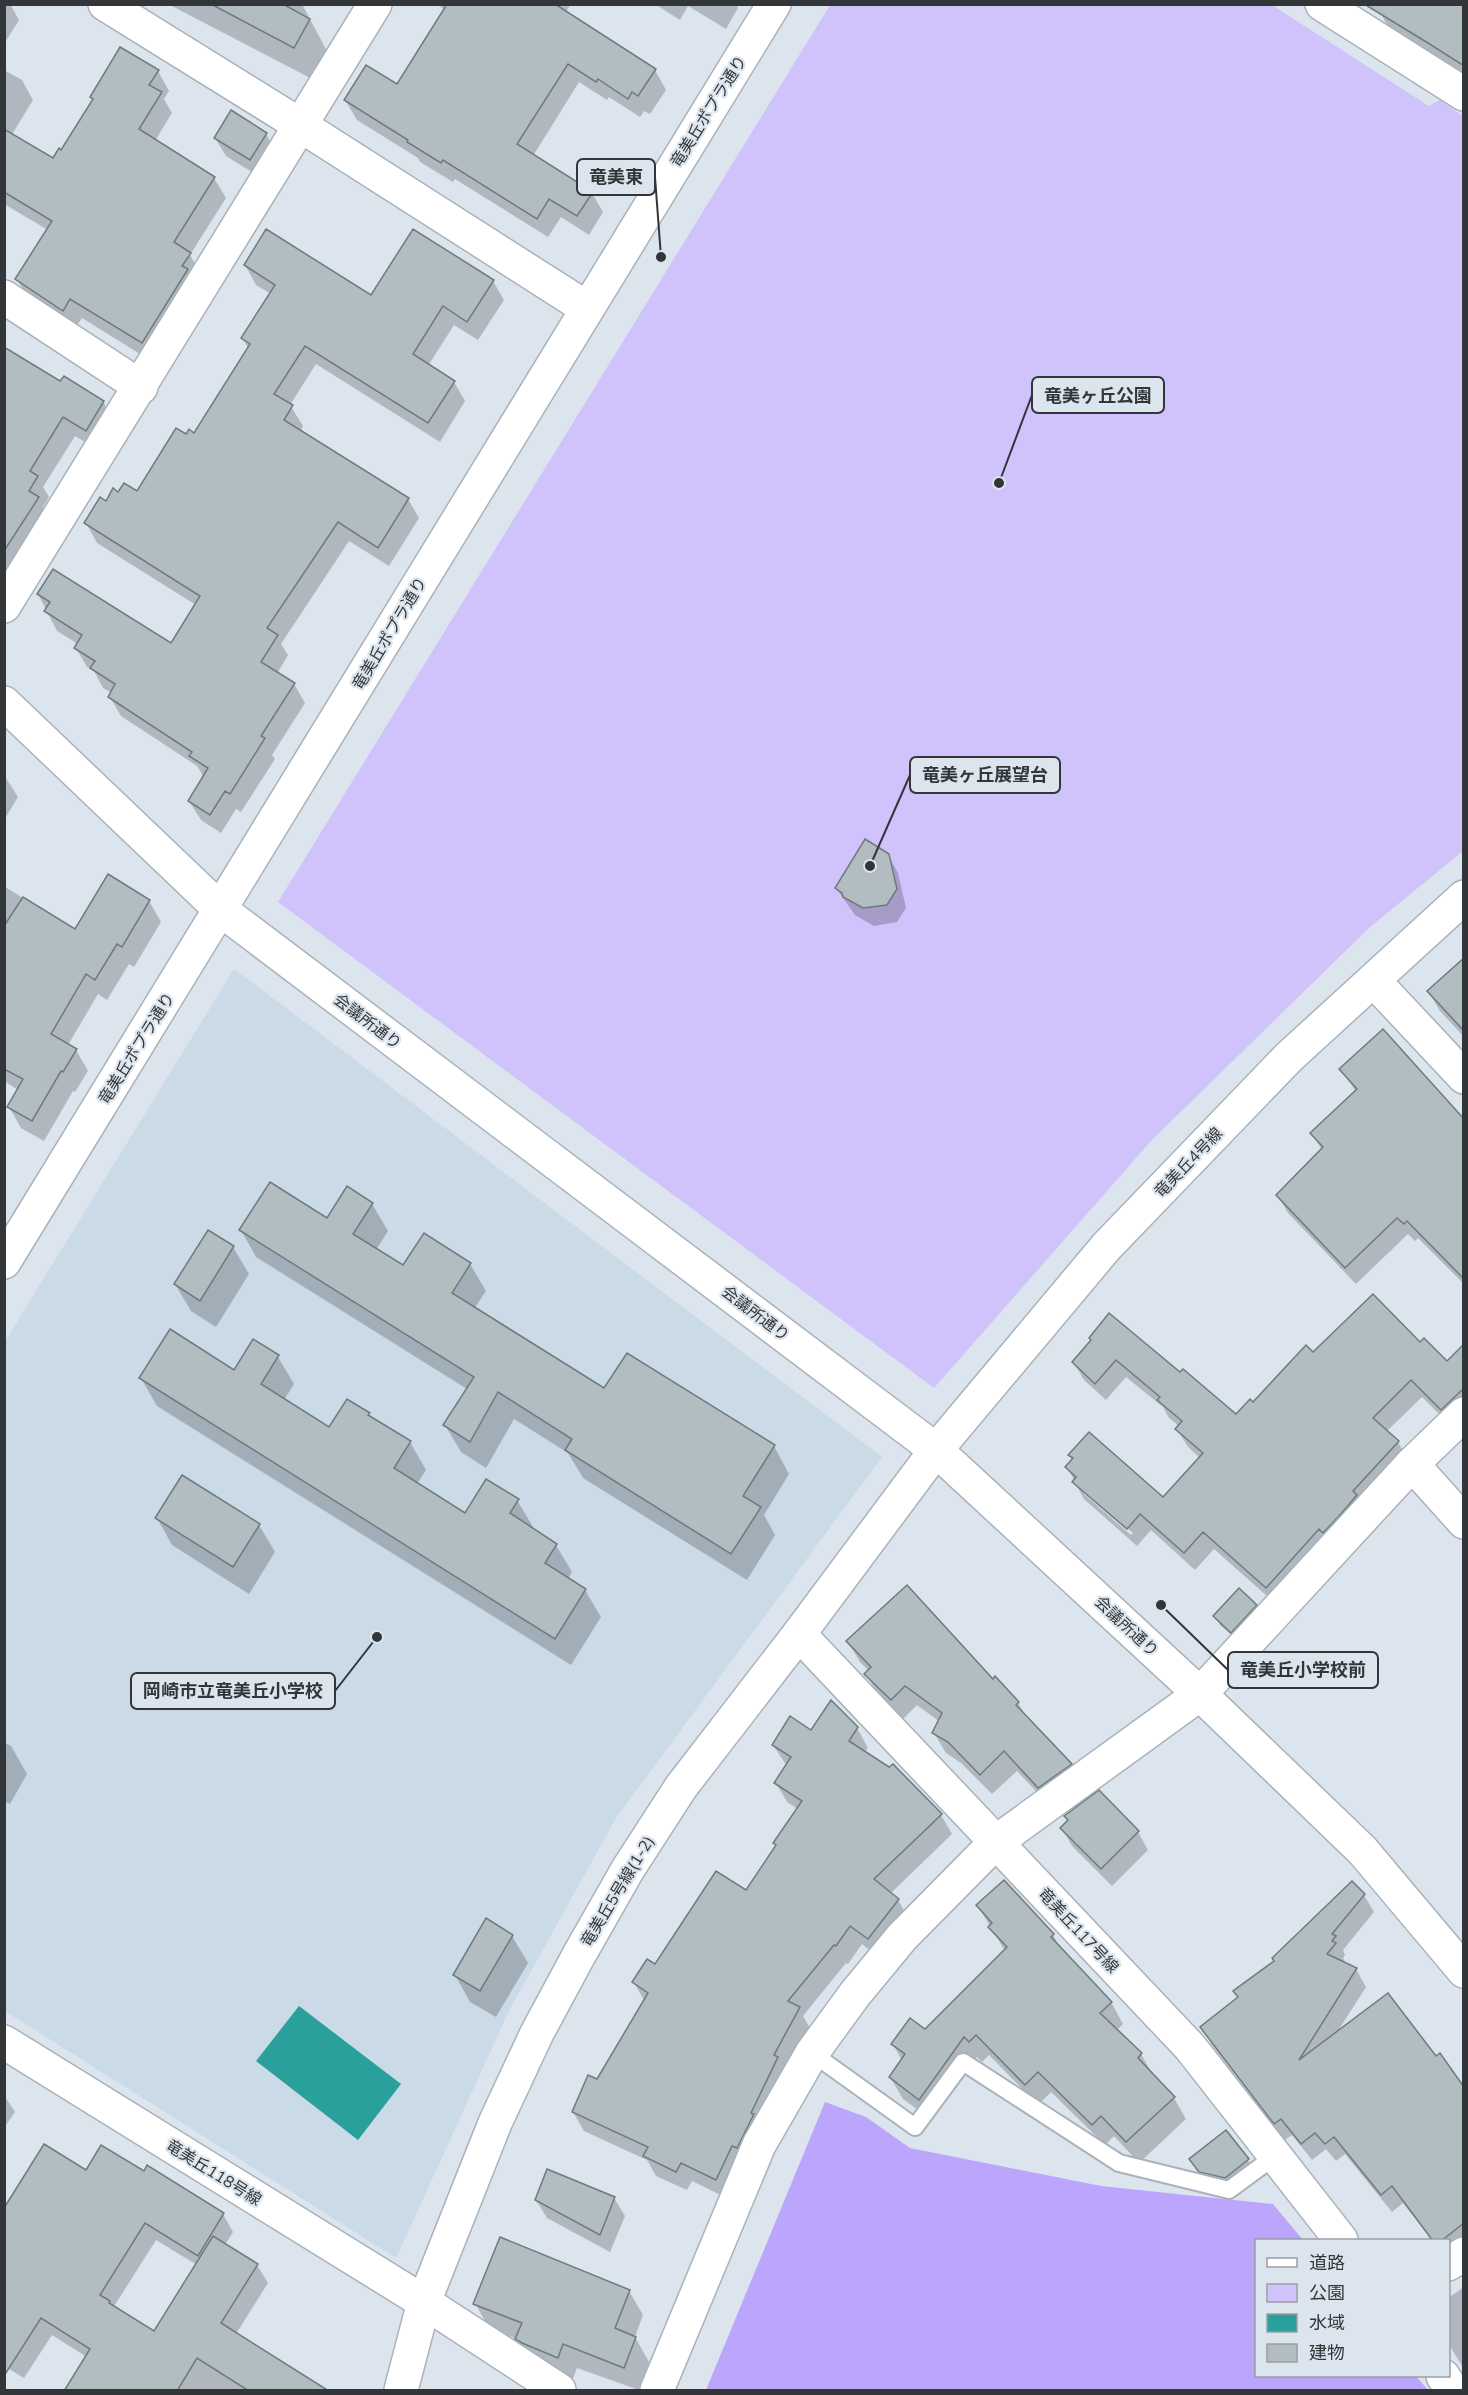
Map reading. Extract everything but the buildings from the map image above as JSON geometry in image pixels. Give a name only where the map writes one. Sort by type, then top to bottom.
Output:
[{"type":"street","points":[[105,4],[585,307]]},
{"type":"street","points":[[4,606],[375,4]]},
{"type":"street","name":"竜美丘ポプラ通り","points":[[4,1262],[221,910],[585,307],[774,4]]},
{"type":"street","points":[[1322,4],[1464,94]]},
{"type":"street","points":[[4,297],[141,387]]},
{"type":"street","name":"会議所通り","points":[[4,704],[221,910],[936,1450],[1200,1694],[1363,1851],[1464,1971]]},
{"type":"street","name":"竜美丘4号線","points":[[936,1450],[1106,1246],[1289,1057],[1464,897]]},
{"type":"street","points":[[1374,981],[1464,1077]]},
{"type":"street","points":[[657,2391],[759,2145],[812,2053],[855,1994],[902,1937],[996,1842],[1200,1694],[1412,1464],[1464,1414]]},
{"type":"street","name":"竜美丘5号線(1-2)","points":[[401,2391],[424,2302],[495,2123],[537,2032],[579,1955],[628,1869],[681,1787],[936,1450]]},
{"type":"street","points":[[1412,1464],[1464,1522]]},
{"type":"street","name":"竜美丘117号線","points":[[799,1634],[1190,2047],[1339,2239]]},
{"type":"street","name":"竜美丘118号線","points":[[4,2042],[424,2302],[560,2391]]},
{"type":"street","points":[[1450,2263],[1464,2254]]},
{"type":"street","points":[[1444,2377],[1452,2391]]},
{"type":"lane","points":[[812,2053],[915,2127],[963,2062],[1119,2163],[1229,2190],[1275,2156]]},
{"type":"shaded area","points":[[234,969],[882,1457],[616,1818],[509,2011],[396,2258],[5,2011],[4,1343]]},
{"type":"shaded area","points":[[825,2102],[866,2117],[910,2148],[1101,2186],[1273,2204],[1302,2239],[1255,2239],[1255,2377],[1417,2377],[1428,2390],[706,2390]]},
{"type":"green space","points":[[830,5],[1272,5],[1429,106],[1440,100],[1463,116],[1463,851],[1369,928],[1151,1141],[934,1388],[278,902]]},
{"type":"water","points":[[299,2006],[401,2084],[358,2140],[256,2061]]},
{"type":"place","name":"竜美東","points":[[661,257]]},
{"type":"place","name":"竜美ヶ丘公園","points":[[999,483]]},
{"type":"place","name":"竜美ヶ丘展望台","points":[[870,866]]},
{"type":"place","name":"竜美丘小学校前","points":[[1161,1605]]},
{"type":"place","name":"岡崎市立竜美丘小学校","points":[[377,1637]]}]
